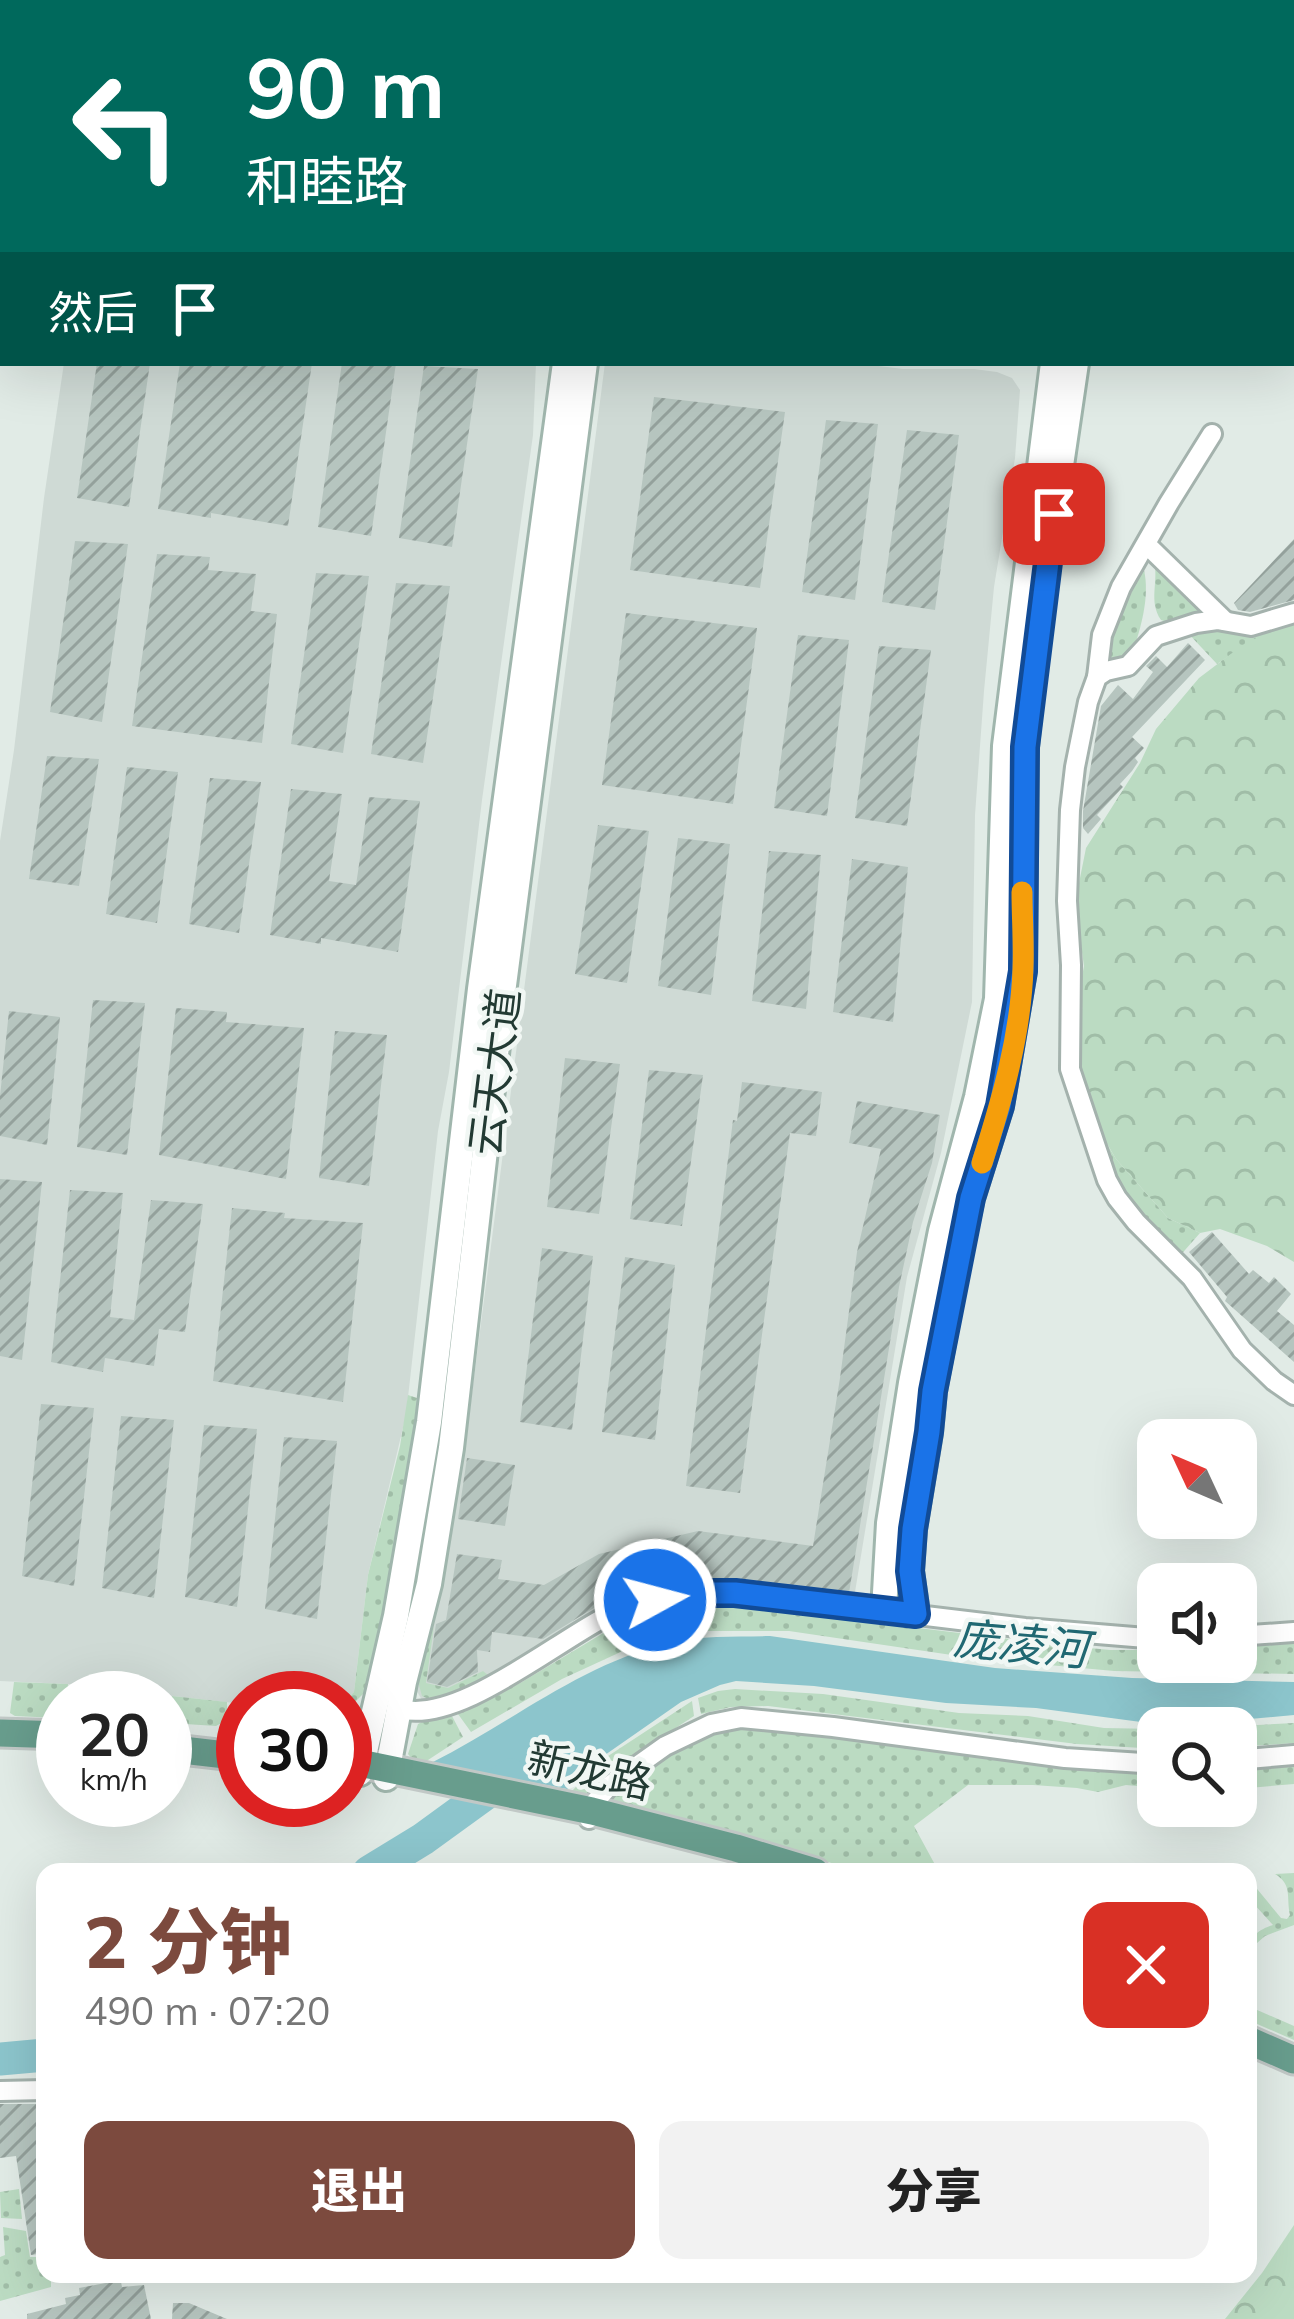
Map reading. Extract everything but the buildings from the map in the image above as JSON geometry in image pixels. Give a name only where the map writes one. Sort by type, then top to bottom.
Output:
[{"type":"main road","name":"云天大道","points":[[372,1734],[429,1422],[480,989],[566,366]]},
{"type":"main road","name":"云天大道","points":[[372,1756],[400,1708],[429,1584],[451,1448],[503,993],[585,366]]},
{"type":"main road","points":[[884,1610],[889,1523],[911,1383],[941,1231],[997,999],[1005,746],[1053,366]]},
{"type":"main road","points":[[916,1614],[910,1571],[913,1529],[933,1391],[961,1242],[1000,1106],[1019,1005],[1025,747],[1076,366]]},
{"type":"main road","points":[[0,1737],[36,1738]]},
{"type":"main road","name":"新龙路","points":[[372,1770],[736,1848],[785,1863]]},
{"type":"main road","name":"新龙路","points":[[584,1814],[758,1863]]},
{"type":"main road","points":[[1257,2039],[1294,2051]]},
{"type":"main road","points":[[1257,2041],[1294,2060]]},
{"type":"street","points":[[1212,434],[1121,587],[1098,650],[1070,810],[1070,1069],[1117,1198],[1192,1278],[1242,1350],[1294,1395]]},
{"type":"street","points":[[1147,544],[1225,621]]},
{"type":"street","points":[[1096,677],[1128,666],[1156,636],[1196,622],[1251,626],[1294,613]]},
{"type":"street","points":[[400,1708],[434,1709],[461,1699],[634,1604],[715,1592],[1137,1637]]},
{"type":"street","points":[[1257,1634],[1294,1631]]},
{"type":"street","points":[[584,1814],[610,1785],[664,1746],[711,1724],[741,1718],[1137,1763]]},
{"type":"street","points":[[1257,1758],[1294,1755]]},
{"type":"street","points":[[0,2091],[36,2090]]},
{"type":"shaded area","points":[[64,366],[536,366],[533,435],[438,1131],[406,1415],[368,1575],[357,1671],[216,1671],[216,1701],[192,1698],[192,1671],[36,1671],[36,1683],[0,1681],[0,841]]},
{"type":"shaded area","points":[[605,366],[878,366],[974,369],[1012,378],[1020,390],[1015,458],[994,587],[975,815],[972,1002],[941,1153],[907,1277],[854,1598],[712,1584],[552,1642],[467,1689],[423,1702],[414,1686],[464,1455]]},
{"type":"green space","points":[[1154,561],[1209,614],[1170,623],[1161,620],[1155,606]]},
{"type":"green space","points":[[1139,569],[1144,570],[1146,590],[1139,634],[1132,654],[1113,664],[1104,647]]},
{"type":"green space","points":[[1294,622],[1265,632],[1217,664],[1186,631]]},
{"type":"green space","points":[[1294,622],[1294,1262],[1267,1246],[1220,1229],[1200,1233],[1168,1218],[1116,1159],[1079,1072],[1078,997],[1084,966],[1075,903],[1086,848],[1156,729],[1199,678],[1265,632]]},
{"type":"green space","points":[[1102,1136],[1168,1218],[1200,1233],[1178,1258],[1129,1204],[1112,1172]]},
{"type":"green space","points":[[408,1395],[417,1398],[414,1448],[377,1646],[370,1671],[357,1671],[368,1575]]},
{"type":"green space","points":[[718,1604],[1137,1650],[1137,1671],[972,1658],[789,1631],[699,1631],[638,1644],[562,1679],[471,1732],[458,1714],[615,1626],[691,1605]]},
{"type":"green space","points":[[434,1626],[426,1683],[448,1688],[483,1671],[489,1676],[433,1701],[422,1696],[417,1678]]},
{"type":"green space","points":[[1294,1643],[1294,1674],[1257,1673],[1257,1646]]},
{"type":"green space","points":[[14,1682],[36,1683],[36,1717],[10,1713]]},
{"type":"green space","points":[[718,1691],[823,1694],[959,1713],[1137,1729],[1137,1748],[768,1706],[701,1714],[698,1698]]},
{"type":"green space","points":[[192,1698],[216,1701],[216,1726],[192,1724]]},
{"type":"green space","points":[[692,1701],[694,1716],[613,1769],[585,1797],[571,1792],[602,1760]]},
{"type":"green space","points":[[452,1716],[463,1737],[425,1762],[412,1759],[408,1754],[418,1724]]},
{"type":"green space","points":[[1294,1723],[1294,1743],[1257,1746],[1257,1725]]},
{"type":"green space","points":[[745,1726],[1137,1770],[1137,1786],[1098,1792],[968,1785],[914,1826],[934,1863],[831,1863],[733,1832],[606,1801],[670,1753]]},
{"type":"green space","points":[[1294,1762],[1294,1784],[1257,1787],[1257,1766]]},
{"type":"green space","points":[[1294,1873],[1294,1925],[1257,1943],[1257,1934],[1273,1925],[1257,1907],[1257,1889],[1281,1918],[1290,1915],[1287,1887],[1275,1874]]},
{"type":"green space","points":[[1257,2010],[1294,2026],[1294,2040],[1257,2024]]},
{"type":"green space","points":[[19,2189],[22,2219],[1,2218],[0,2192]]},
{"type":"green space","points":[[1294,2225],[1294,2319],[1225,2319],[1257,2283]]},
{"type":"green space","points":[[3,2227],[26,2231],[30,2257],[36,2257],[36,2283],[51,2283],[51,2287],[0,2301],[0,2257],[5,2255]]},
{"type":"water","points":[[770,1636],[995,1668],[1137,1678],[1137,1683],[1294,1682],[1294,1715],[1257,1718],[1257,1707],[1137,1707],[1137,1721],[736,1681],[681,1702],[592,1764],[567,1789],[431,1763],[606,1665],[669,1643]]},
{"type":"waterway","name":"庞凌河","points":[[384,1863],[511,1775]]},
{"type":"waterway","name":"庞凌河","points":[[0,2059],[36,2056]]},
{"type":"slow traffic","points":[[982,1163],[1000,1106],[1019,1005],[1022,892]]},
{"type":"route","points":[[655,1600],[735,1593],[916,1614],[910,1571],[913,1529],[933,1391],[961,1242],[1000,1106],[1019,1005],[1025,747],[1054,514]]}]
